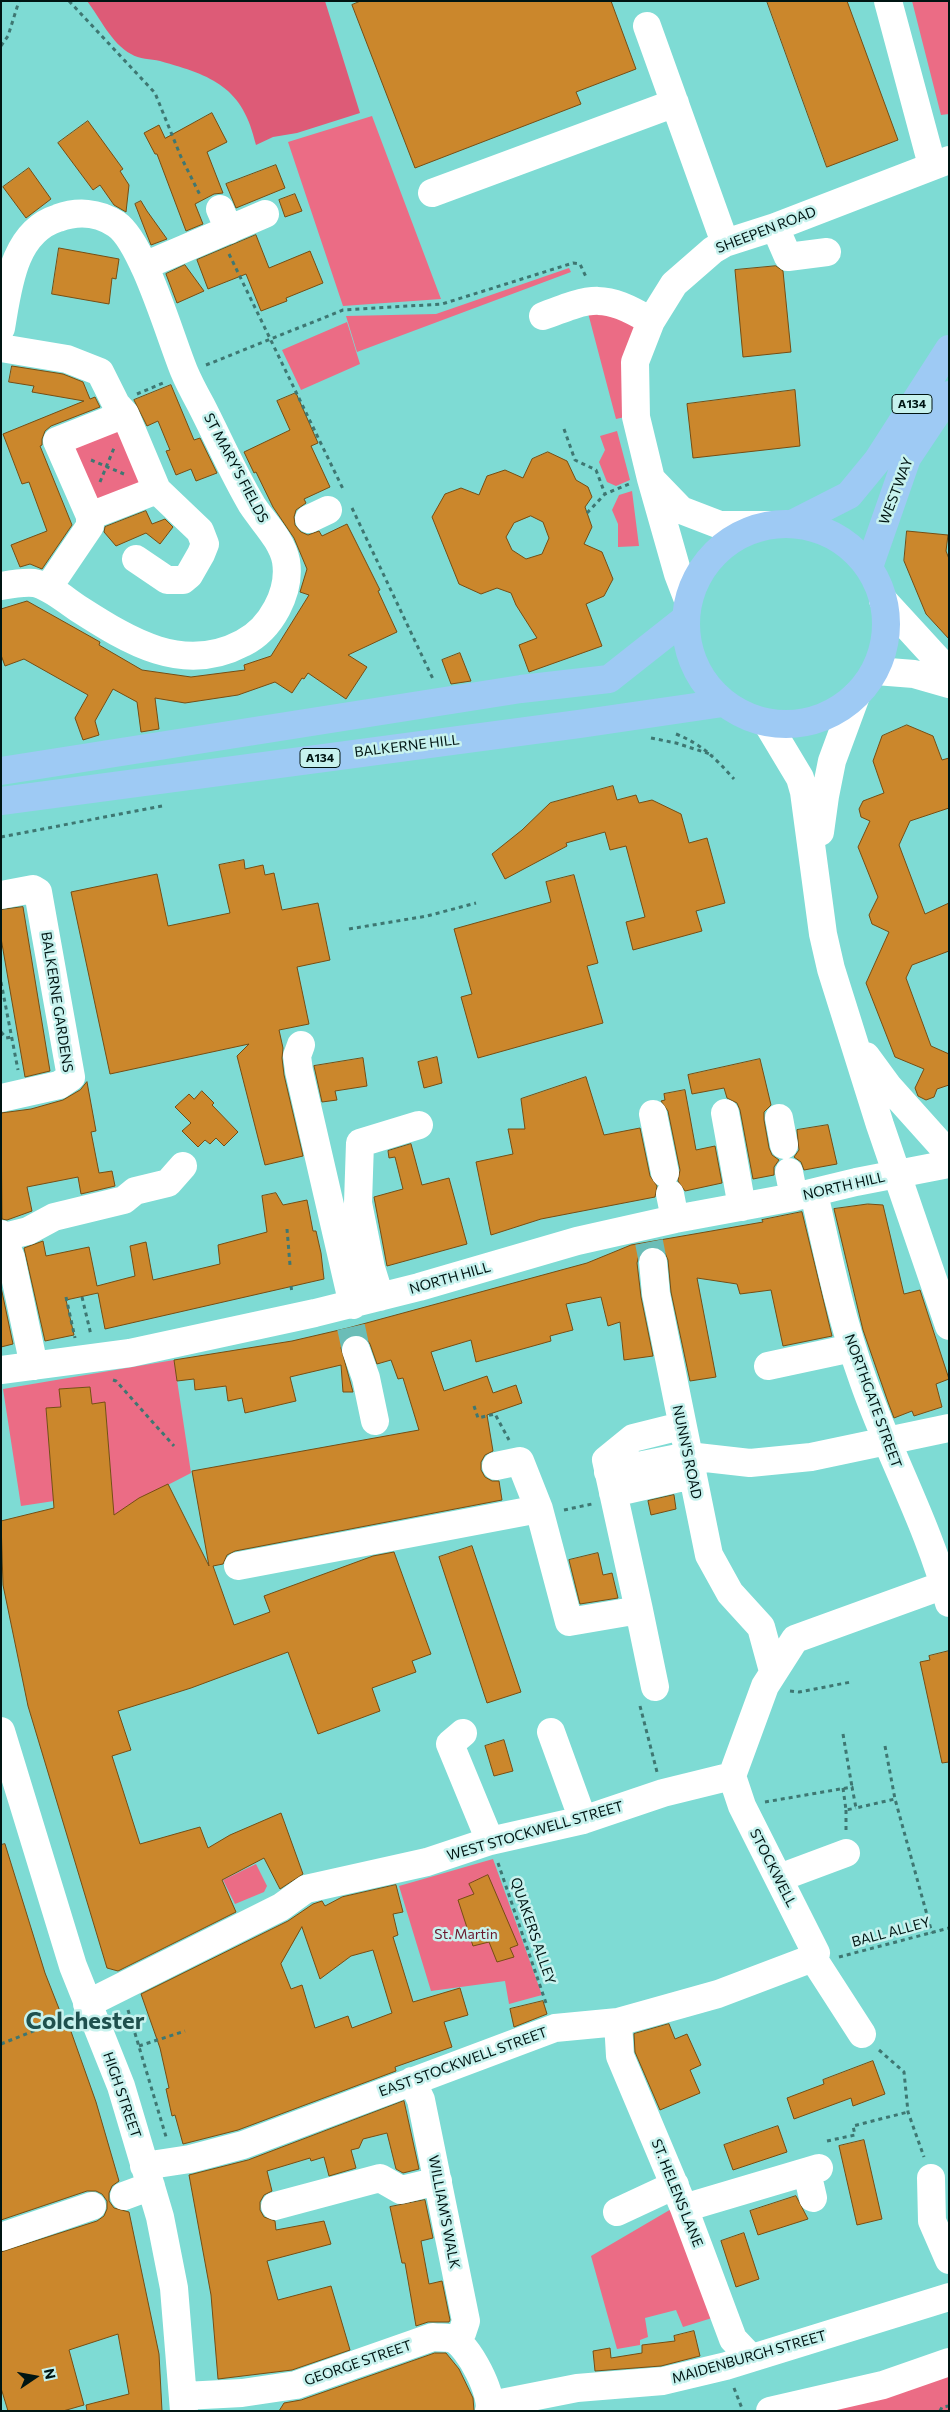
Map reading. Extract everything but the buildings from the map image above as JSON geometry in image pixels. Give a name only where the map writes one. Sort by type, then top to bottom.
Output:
[{"type":"main road","name":"WESTWAY","points":[[780,524],[849,494],[877,461],[949,349]]},
{"type":"main road","name":"WESTWAY","points":[[869,567],[907,458],[949,395]]},
{"type":"main road","points":[[687,610],[687,642],[694,664],[703,681],[724,703],[738,713],[767,723],[790,725],[813,721],[831,714],[856,696],[876,671],[886,635],[884,600],[869,567],[852,548],[838,538],[817,528],[780,524]]},
{"type":"main road","name":"A134","points":[[1,771],[521,689],[609,679],[687,610],[704,565],[719,548],[737,536],[780,524]]},
{"type":"main road","name":"BALKERNE HILL","points":[[1,801],[724,703]]},
{"type":"street","points":[[888,1],[940,162]]},
{"type":"street","points":[[647,26],[725,243]]},
{"type":"street","points":[[432,193],[674,104]]},
{"type":"street","name":"SHEEPEN ROAD","points":[[687,610],[650,477],[636,417],[635,362],[651,321],[674,284],[713,250],[725,243],[775,227],[940,162]]},
{"type":"street","name":"ST MARY'S FIELDS","points":[[1,328],[17,256],[34,231],[49,220],[87,213],[103,217],[118,225],[132,241],[144,266],[185,373],[252,504],[317,516],[286,560],[284,594],[261,631],[243,644],[205,655],[186,656],[156,652],[114,631],[48,588],[34,583],[1,586]]},
{"type":"street","points":[[144,266],[218,218],[265,214]]},
{"type":"street","points":[[775,227],[788,257],[827,252]]},
{"type":"street","points":[[543,316],[582,302],[597,300],[615,303],[651,321]]},
{"type":"street","points":[[1,348],[67,359],[100,372],[116,404],[125,414],[157,490],[200,531],[205,544],[189,575],[183,580],[167,580],[136,559]]},
{"type":"street","points":[[48,588],[90,526],[90,516],[58,442],[125,414]]},
{"type":"street","points":[[650,477],[682,510],[720,525],[780,524]]},
{"type":"street","points":[[90,516],[157,490]]},
{"type":"street","points":[[884,600],[949,672]]},
{"type":"street","points":[[876,671],[914,674],[949,684]]},
{"type":"street","points":[[815,873],[824,796],[832,761],[856,696]]},
{"type":"street","points":[[767,723],[800,778],[809,814],[823,934],[831,969],[896,1174],[949,1326]]},
{"type":"street","name":"BALKERNE GARDENS","points":[[1,895],[32,889],[38,892],[71,1077],[59,1085],[12,1095]]},
{"type":"street","points":[[853,1039],[888,1086],[949,1154]]},
{"type":"street","points":[[301,1045],[297,1056],[299,1071],[375,1421]]},
{"type":"street","points":[[724,1113],[742,1207]]},
{"type":"street","points":[[653,1114],[670,1195]]},
{"type":"street","points":[[779,1118],[784,1145]]},
{"type":"street","points":[[380,1298],[371,1268],[358,1203],[360,1143],[420,1125]]},
{"type":"street","points":[[856,1182],[864,1175],[875,1157],[880,1125]]},
{"type":"street","name":"NORTH HILL","points":[[1,1370],[352,1322],[380,1298],[576,1241],[649,1243],[670,1195],[742,1207],[799,1188],[856,1182],[949,1164]]},
{"type":"street","points":[[34,1366],[12,1258],[3,1236],[28,1231],[54,1217],[124,1200],[135,1192],[168,1183],[183,1166]]},
{"type":"street","name":"NORTHGATE STREET","points":[[799,1188],[852,1348],[946,1594]]},
{"type":"street","name":"NUNN'S ROAD","points":[[649,1243],[656,1294],[709,1555],[730,1593],[761,1627]]},
{"type":"street","points":[[768,1366],[852,1348]]},
{"type":"street","points":[[655,1687],[639,1610],[607,1483],[687,1453],[750,1463],[811,1457],[949,1428]]},
{"type":"street","points":[[508,1464],[539,1509],[569,1622],[639,1610]]},
{"type":"street","points":[[238,1566],[539,1509]]},
{"type":"street","points":[[769,1679],[761,1627],[795,1639],[946,1594]]},
{"type":"street","points":[[732,1776],[769,1679],[795,1639]]},
{"type":"street","name":"HIGH STREET","points":[[1,1730],[87,2004],[113,2063],[160,2217],[174,2288],[184,2403]]},
{"type":"street","points":[[551,1732],[582,1820]]},
{"type":"street","points":[[463,1733],[450,1744],[490,1841]]},
{"type":"street","name":"WEST STOCKWELL STREET","points":[[87,2004],[281,1907],[306,1889],[427,1862],[490,1841],[582,1820],[663,1793],[732,1776]]},
{"type":"street","name":"STOCKWELL","points":[[732,1776],[742,1806],[816,1953],[825,1957]]},
{"type":"street","points":[[779,1878],[846,1853]]},
{"type":"street","points":[[825,1957],[862,2034]]},
{"type":"street","name":"EAST STOCKWELL STREET","points":[[124,2196],[148,2176],[174,2162],[243,2145],[555,2028],[618,2022],[718,1994],[825,1957]]},
{"type":"street","name":"ST. HELENS LANE","points":[[618,2022],[620,2056],[679,2196],[742,2361]]},
{"type":"street","name":"WILLIAM'S WALK","points":[[412,2081],[421,2100],[466,2321],[462,2333],[453,2339]]},
{"type":"street","points":[[617,2212],[679,2196],[813,2170],[814,2198]]},
{"type":"street","points":[[275,2206],[380,2178],[401,2190],[438,2181]]},
{"type":"street","points":[[931,2178],[932,2221],[949,2260]]},
{"type":"street","points":[[1,2237],[92,2206]]},
{"type":"street","name":"MAIDENBURGH STREET","points":[[490,2408],[577,2388],[663,2381],[742,2361],[949,2297]]},
{"type":"street","name":"GEORGE STREET","points":[[184,2403],[265,2400],[296,2385],[433,2337],[453,2339]]},
{"type":"street","points":[[453,2339],[465,2349],[472,2360],[488,2392],[490,2408]]},
{"type":"street","points":[[770,2411],[883,2385],[949,2362]]},
{"type":"path","points":[[1,46],[8,36],[19,1]]},
{"type":"path","points":[[69,1],[155,93],[180,157],[218,218],[271,339],[317,516],[437,686]]},
{"type":"path","points":[[185,373],[343,310],[442,304],[573,263],[580,264],[590,283]]},
{"type":"path","points":[[564,429],[575,460],[596,470],[604,494]]},
{"type":"path","points":[[58,442],[74,453],[107,466],[157,490]]},
{"type":"path","points":[[97,490],[117,442]]},
{"type":"path","points":[[587,513],[604,494],[650,477]]},
{"type":"path","points":[[673,733],[693,741],[713,754],[734,779]]},
{"type":"path","points":[[676,743],[713,754]]},
{"type":"path","points":[[349,929],[427,916],[476,903]]},
{"type":"path","points":[[1,982],[12,1037],[12,1095]]},
{"type":"path","points":[[1,1032],[6,1038],[12,1037]]},
{"type":"path","points":[[287,1229],[290,1265]]},
{"type":"path","points":[[291,1286],[292,1293]]},
{"type":"path","points":[[66,1297],[75,1335]]},
{"type":"path","points":[[82,1297],[90,1331]]},
{"type":"path","points":[[108,1379],[116,1381],[132,1396],[174,1446]]},
{"type":"path","points":[[474,1406],[478,1418],[495,1414],[508,1464]]},
{"type":"path","points":[[569,1509],[607,1483]]},
{"type":"path","points":[[769,1679],[799,1692],[851,1682]]},
{"type":"path","points":[[655,1687],[639,1702],[663,1793]]},
{"type":"path","points":[[843,1734],[856,1808]]},
{"type":"path","points":[[885,1746],[895,1799],[932,1932]]},
{"type":"path","points":[[742,1806],[852,1787]]},
{"type":"path","points":[[843,1788],[846,1810],[895,1799]]},
{"type":"path","name":"QUAKERS ALLEY","points":[[490,1841],[555,2028]]},
{"type":"path","name":"BALL ALLEY","points":[[825,1957],[949,1928]]},
{"type":"path","points":[[121,1988],[174,2162]]},
{"type":"path","points":[[1,2044],[65,2019],[87,2004]]},
{"type":"path","points":[[139,2046],[186,2031]]},
{"type":"path","points":[[862,2034],[904,2072],[908,2112],[931,2178]]},
{"type":"path","points":[[827,2141],[855,2134],[853,2126],[908,2112]]},
{"type":"path","points":[[940,2411],[942,2407],[949,2406]]},
{"type":"green space","points":[[912,1],[949,1],[949,114],[941,115]]},
{"type":"green space","points":[[372,116],[441,299],[343,306],[288,142]]},
{"type":"green space","points":[[569,268],[571,272],[357,352],[346,316],[436,314]]},
{"type":"green space","points":[[588,313],[621,316],[639,326],[625,417],[616,419]]},
{"type":"green space","points":[[347,322],[360,364],[301,390],[282,350]]},
{"type":"green space","points":[[124,420],[150,486],[91,509],[64,446]]},
{"type":"green space","points":[[617,431],[630,480],[616,486],[607,482],[599,462],[605,450],[600,436]]},
{"type":"green space","points":[[632,491],[639,546],[618,547],[618,524],[612,510],[619,495]]},
{"type":"green space","points":[[174,1360],[191,1473],[127,1506],[122,1513],[120,1526],[54,1501],[21,1506],[3,1389]],"holes":[[[90,1387],[92,1404],[105,1403],[112,1489],[53,1495],[46,1409],[61,1407],[60,1389]]]},
{"type":"green space","name":"St. Martin","points":[[493,1859],[542,1995],[509,2004],[505,1981],[431,1991],[399,1886]]},
{"type":"green space","points":[[256,1864],[267,1886],[264,1892],[235,1904],[223,1880]]},
{"type":"green space","points":[[673,2208],[712,2318],[683,2327],[676,2310],[645,2318],[648,2337],[640,2340],[640,2345],[617,2349],[591,2256]]},
{"type":"green space","points":[[949,2368],[949,2411],[806,2411]]},
{"type":"shaded area","points":[[87,1],[325,1],[360,113],[297,133],[273,137],[256,145],[243,110],[234,97],[223,87],[196,72],[160,61],[134,56],[124,50],[112,37]]},
{"type":"tunnel","points":[[649,1242],[653,1262]]},
{"type":"tunnel","points":[[351,1327],[356,1350]]},
{"type":"district","name":"Colchester","points":[[85,2021]]}]
